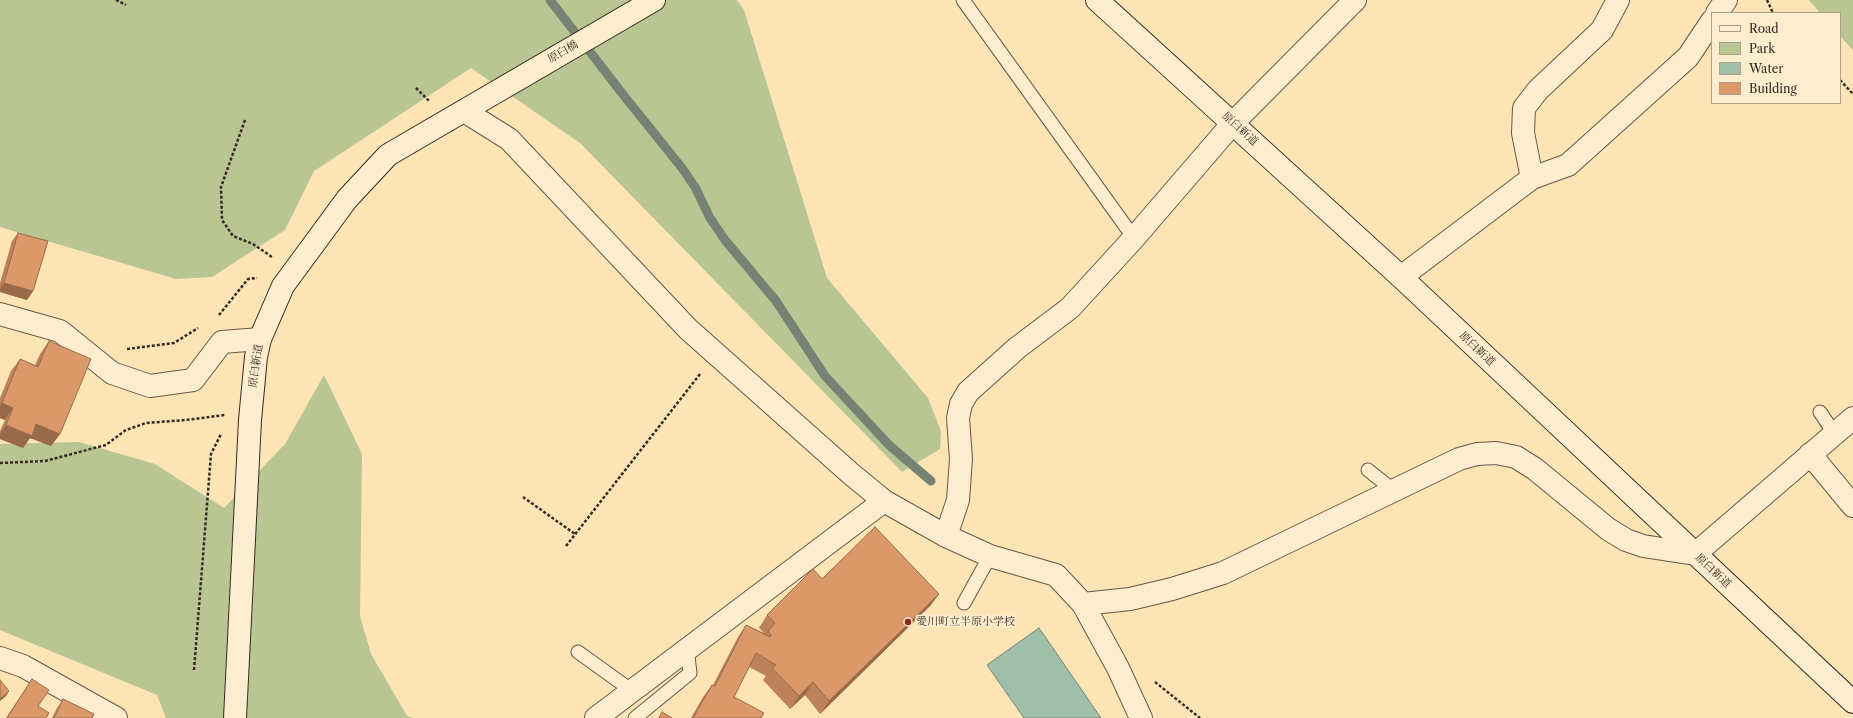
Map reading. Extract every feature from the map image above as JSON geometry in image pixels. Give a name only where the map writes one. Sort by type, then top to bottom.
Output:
[{"type":"street","name":"原臼橋","points":[[468,107],[654,0]]},
{"type":"street","name":"原臼新道","points":[[1097,0],[1400,277],[1853,702]]},
{"type":"street","points":[[946,536],[958,500],[961,459],[958,418],[961,404],[968,392],[1017,348],[1070,308],[1134,238],[1233,123],[1355,0]]},
{"type":"street","points":[[1532,178],[1523,133],[1524,108],[1538,90],[1602,30],[1618,0]]},
{"type":"street","points":[[1718,12],[1726,0]]},
{"type":"street","points":[[1400,277],[1532,178],[1568,165],[1688,57],[1711,22]]},
{"type":"street","name":"原臼新道","points":[[235,718],[251,415],[256,358],[260,339],[288,279],[346,199],[388,155],[468,107]]},
{"type":"street","points":[[468,107],[509,139],[688,329],[850,474],[884,501],[946,536],[990,556],[1056,575],[1083,604],[1118,668],[1141,718]]},
{"type":"street","points":[[0,314],[60,331],[112,373],[150,386],[193,380],[222,342],[260,339]]},
{"type":"street","points":[[1083,604],[1130,599],[1172,589],[1223,573],[1459,459],[1477,454],[1496,453],[1516,457],[1535,469],[1608,529],[1626,540],[1643,546],[1695,554],[1853,418]]},
{"type":"street","points":[[1810,454],[1853,506]]},
{"type":"street","points":[[596,718],[631,690],[884,501]]},
{"type":"street","points":[[0,658],[23,666],[120,714]]},
{"type":"lane","points":[[963,0],[1134,238]]},
{"type":"lane","points":[[1820,412],[1834,433]]},
{"type":"lane","points":[[1368,470],[1393,490]]},
{"type":"lane","points":[[964,603],[990,556]]},
{"type":"lane","points":[[635,718],[690,673],[687,648]]},
{"type":"lane","points":[[578,652],[631,690]]},
{"type":"path","points":[[116,0],[126,5]]},
{"type":"path","points":[[1767,0],[1773,12]]},
{"type":"path","points":[[1841,81],[1853,94]]},
{"type":"path","points":[[245,120],[222,187],[222,220],[232,236],[253,244],[288,279]]},
{"type":"path","points":[[213,318],[219,314],[248,279],[288,279]]},
{"type":"path","points":[[97,361],[108,351],[174,343],[200,327]]},
{"type":"path","points":[[566,546],[715,354]]},
{"type":"path","points":[[0,462],[45,461],[106,445],[126,430],[146,423],[251,415]]},
{"type":"path","points":[[194,670],[211,454],[218,438],[231,422],[251,415]]},
{"type":"path","points":[[523,497],[575,534]]},
{"type":"path","points":[[1118,668],[1139,669],[1200,718]]},
{"type":"green space","points":[[0,0],[737,0],[744,10],[827,278],[928,398],[941,431],[940,449],[902,472],[580,143],[471,68],[314,171],[285,230],[212,277],[176,279],[0,227]]},
{"type":"green space","points":[[1809,0],[1853,0],[1853,50],[1841,37],[1841,12],[1819,12]]},
{"type":"green space","points":[[324,375],[362,454],[360,616],[371,654],[407,716],[413,718],[166,718],[157,695],[0,630],[0,444],[79,442],[155,464],[224,508],[285,444]]},
{"type":"water","points":[[1039,628],[1101,718],[1024,718],[987,665]]},
{"type":"building","points":[[18,233],[48,241],[33,291],[4,283]]},
{"type":"building","points":[[49,341],[91,359],[60,434],[36,424],[32,436],[6,425],[13,408],[2,403],[20,359],[38,367]]},
{"type":"building","points":[[875,527],[939,594],[829,701],[813,682],[799,696],[772,668],[776,665],[756,653],[734,697],[764,713],[761,718],[693,718],[712,685],[715,686],[746,625],[770,637],[771,635],[768,631],[775,623],[767,615],[813,569],[822,579]]},
{"type":"building","points":[[32,679],[49,690],[38,706],[49,713],[46,718],[7,718]]},
{"type":"building","points":[[0,680],[9,691],[0,699]]},
{"type":"building","points":[[63,699],[94,714],[92,718],[54,718]]},
{"type":"building","points":[[662,712],[672,718],[659,718]]},
{"type":"waterway","points":[[550,0],[682,168],[695,187],[710,218],[725,240],[776,301],[825,376],[889,445],[931,481]]},
{"type":"place","name":"愛川町立半原小学校","points":[[908,622]]}]
